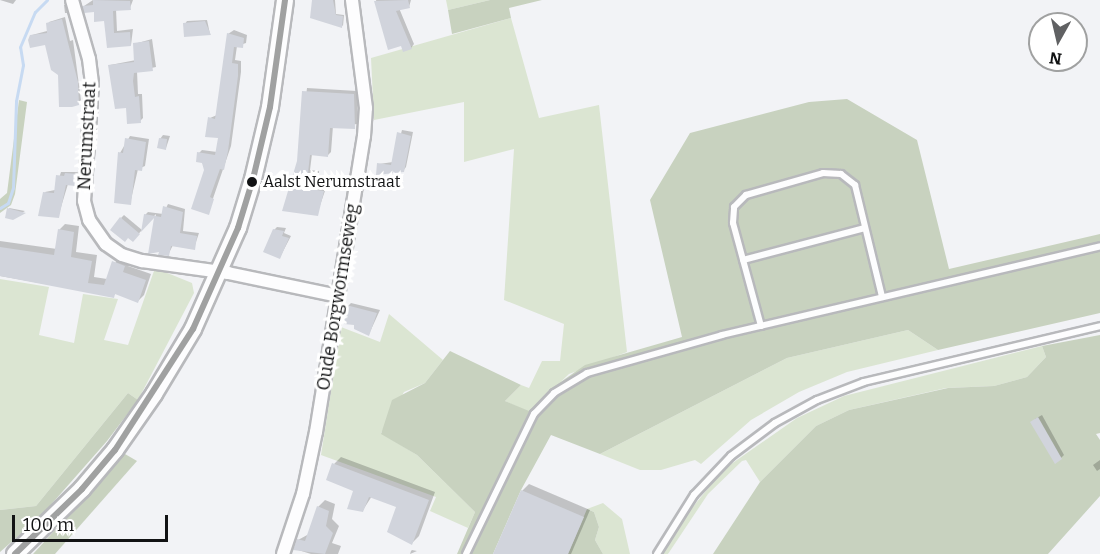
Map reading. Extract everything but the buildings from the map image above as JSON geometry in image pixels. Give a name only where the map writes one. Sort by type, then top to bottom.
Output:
[{"type":"main road","points":[[15,554],[82,489],[135,422],[173,364],[220,272],[238,228],[263,140],[285,0]]},
{"type":"street","name":"Nerumstraat","points":[[72,0],[89,59],[92,84],[92,128],[84,189],[89,220],[106,244],[122,255],[338,296]]},
{"type":"street","name":"Oude Borgwormseweg","points":[[283,554],[305,483],[338,296],[366,108],[352,0]]},
{"type":"lane","points":[[761,326],[732,216],[739,200],[824,173],[842,174],[852,182],[882,297]]},
{"type":"lane","points":[[743,260],[865,228]]},
{"type":"lane","points":[[466,554],[519,440],[534,414],[554,393],[603,366],[1100,246]]},
{"type":"lane","points":[[657,554],[694,495],[724,462],[775,423],[817,400],[864,382],[1100,326]]},
{"type":"green space","points":[[446,0],[490,0],[448,10]]},
{"type":"green space","points":[[490,0],[542,0],[509,8],[511,18],[452,34],[448,10]]},
{"type":"green space","points":[[511,18],[539,118],[599,105],[627,352],[569,374],[529,412],[505,401],[521,385],[529,388],[542,361],[560,361],[564,324],[504,300],[514,149],[464,162],[464,102],[374,120],[371,58]]},
{"type":"green space","points":[[847,99],[917,140],[949,269],[1100,234],[1100,313],[938,350],[908,330],[787,358],[600,454],[551,435],[521,490],[493,554],[457,554],[475,512],[417,455],[381,434],[392,400],[425,383],[450,351],[521,385],[505,401],[529,411],[552,388],[585,365],[682,337],[650,200],[690,133],[809,102]]},
{"type":"green space","points":[[19,100],[27,102],[15,194],[11,205],[0,213],[0,199],[7,193]]},
{"type":"green space","points":[[155,268],[192,283],[194,293],[138,400],[128,393],[36,506],[0,510],[0,279],[49,287],[39,335],[74,343],[83,294],[118,299],[104,340],[128,345]]},
{"type":"green space","points":[[389,314],[443,360],[425,383],[404,392],[381,433],[417,455],[475,512],[468,528],[430,511],[436,497],[321,455],[341,327],[380,342]]},
{"type":"green space","points":[[908,330],[938,350],[847,372],[799,392],[751,420],[701,464],[695,460],[661,470],[640,470],[600,454],[787,358]]},
{"type":"green space","points":[[1100,335],[1100,433],[1096,434],[1100,440],[1100,496],[1048,554],[713,554],[760,482],[816,426],[849,410],[948,388],[994,386],[1027,377],[1046,357],[1042,346]]},
{"type":"green space","points":[[1042,346],[1046,357],[1027,377],[994,386],[946,388],[849,410],[816,426],[760,482],[746,460],[742,461],[708,494],[668,554],[661,554],[682,520],[724,469],[797,418],[844,396]]},
{"type":"green space","points":[[128,393],[138,400],[107,441],[41,516],[0,552],[0,510],[36,506]]},
{"type":"green space","points":[[125,454],[137,461],[55,554],[33,554]]},
{"type":"green space","points":[[603,503],[622,519],[630,554],[603,554],[595,540],[599,527],[594,512],[587,509]]},
{"type":"green space","points":[[587,509],[594,512],[599,527],[595,540],[603,554],[568,554]]},
{"type":"waterway","points":[[0,208],[8,203],[13,188],[16,101],[23,65],[20,47],[35,12],[47,0]]},
{"type":"transit line","points":[[15,554],[82,489],[115,450],[193,329],[238,228],[253,179],[270,107],[285,0]]},
{"type":"place","name":"Aalst Nerumstraat","points":[[252,182]]}]
